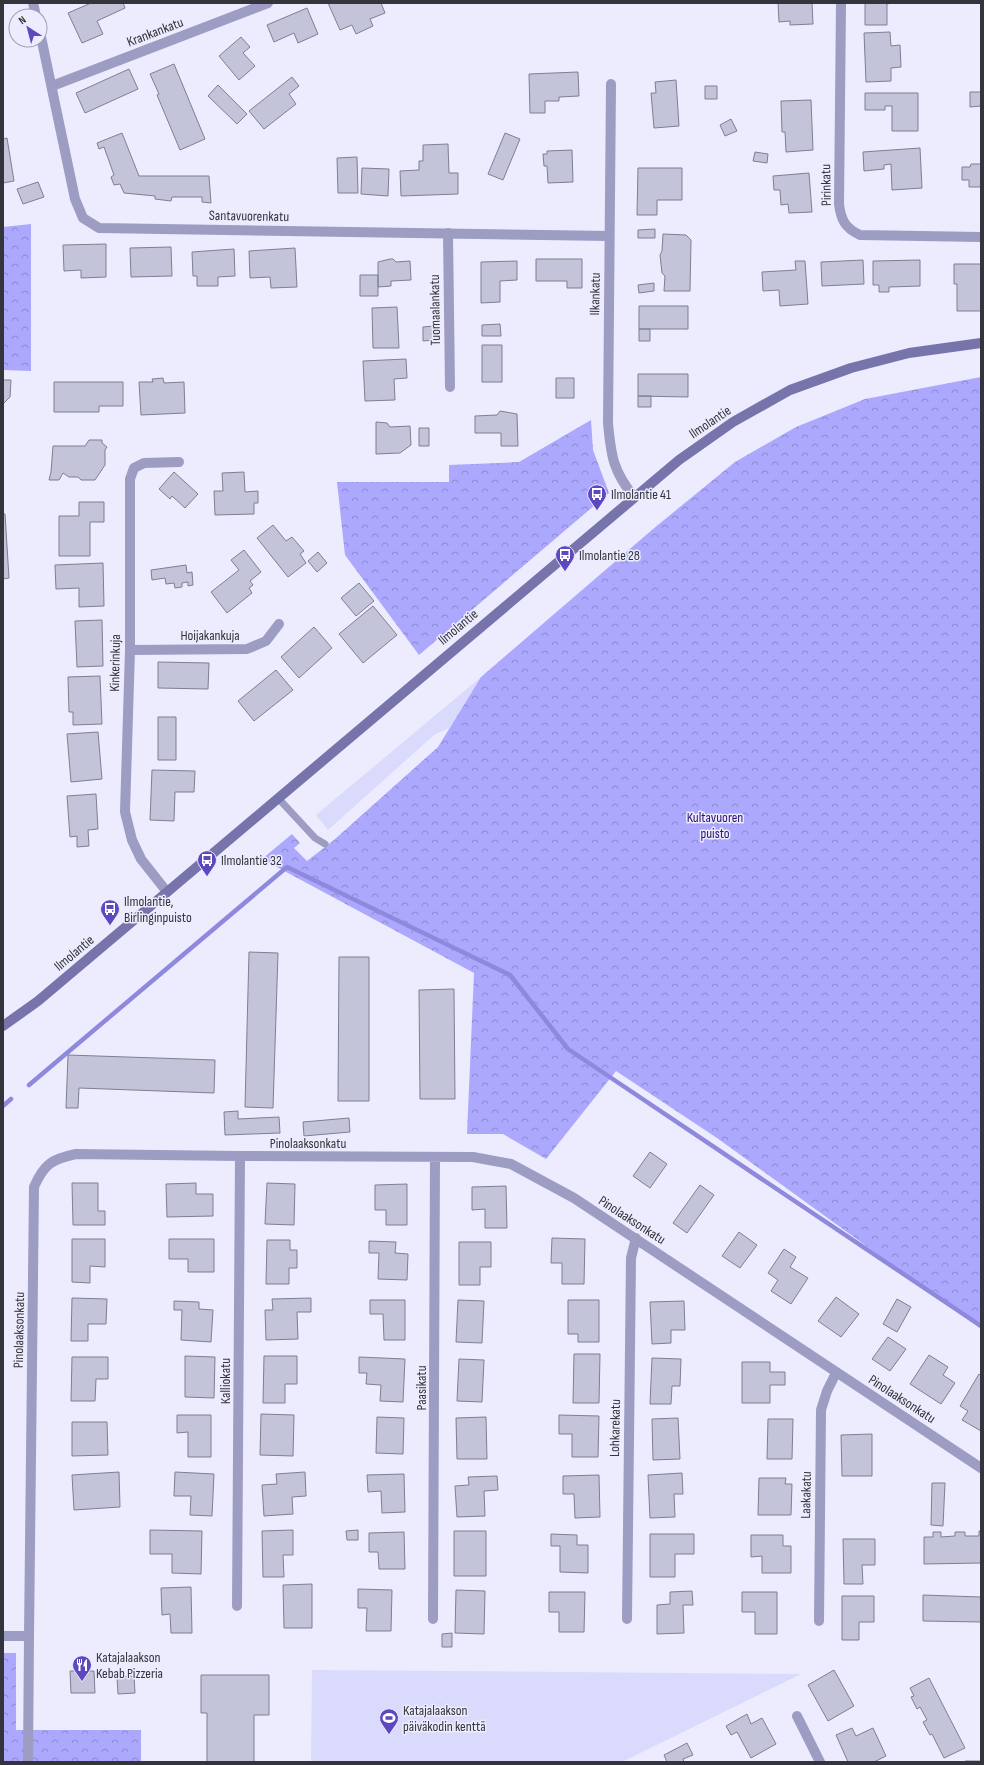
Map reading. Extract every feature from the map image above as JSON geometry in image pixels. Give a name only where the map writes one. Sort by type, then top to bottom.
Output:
[{"type":"street","name":"Krankankatu","points":[[52,86],[268,3]]},
{"type":"street","name":"Pirinkatu","points":[[841,3],[839,204],[841,219],[849,230],[860,235],[981,237]]},
{"type":"street","name":"Santavuorenkatu","points":[[44,48],[75,199],[83,218],[99,228],[609,236]]},
{"type":"street","name":"Ilkankatu","points":[[611,84],[608,423],[611,454],[619,476],[634,497]]},
{"type":"street","name":"Tuomaalankatu","points":[[448,233],[450,387]]},
{"type":"street","name":"Ilmolantie","points":[[3,1026],[38,1001],[634,497],[680,460],[733,422],[790,390],[851,368],[909,353],[981,343]]},
{"type":"street","name":"Kinkerinkuja","points":[[167,892],[141,859],[132,840],[125,812],[130,650],[130,479],[134,468],[144,463],[179,462]]},
{"type":"street","name":"Hoijakankuja","points":[[130,650],[247,649],[266,641],[279,624]]},
{"type":"street","name":"Pinolaaksonkatu","points":[[28,1762],[28,1636],[34,1187],[39,1175],[47,1165],[60,1157],[76,1154],[473,1157],[511,1164],[574,1198],[636,1238],[836,1373],[981,1468]]},
{"type":"street","name":"Kalliokatu","points":[[237,1606],[240,1156]]},
{"type":"street","name":"Paasikatu","points":[[433,1619],[435,1157]]},
{"type":"street","name":"Lohkarekatu","points":[[626,1619],[631,1258],[636,1238]]},
{"type":"street","name":"Laakakatu","points":[[819,1621],[821,1410],[827,1391],[836,1373]]},
{"type":"street","points":[[3,1636],[28,1636]]},
{"type":"street","points":[[797,1716],[820,1762]]},
{"type":"lane","points":[[278,798],[315,838],[325,844]]},
{"type":"shaded area","points":[[481,677],[449,728],[434,735],[328,830],[316,815]]},
{"type":"shaded area","points":[[312,1670],[801,1674],[622,1762],[311,1762]]},
{"type":"green space","points":[[31,224],[31,371],[3,370],[3,227]]},
{"type":"green space","name":"Kultavuoren puisto","points":[[981,377],[981,1329],[717,1138],[616,1071],[546,1159],[503,1134],[467,1134],[474,973],[262,859],[292,834],[300,843],[294,848],[307,861],[334,840],[438,747],[481,677],[653,529],[735,462],[796,427],[865,399]]},
{"type":"green space","points":[[591,420],[593,450],[609,493],[419,655],[345,555],[337,482],[449,482],[449,465],[519,462]]},
{"type":"green space","points":[[3,1653],[16,1653],[16,1730],[141,1730],[141,1762],[3,1762]]},
{"type":"building","points":[[91,3],[123,3],[125,8],[97,21],[103,34],[82,43],[68,13]]},
{"type":"building","points":[[328,3],[381,3],[385,13],[370,19],[373,26],[356,34],[352,25],[340,30]]},
{"type":"building","points":[[778,3],[812,3],[813,24],[790,25],[790,21],[779,22]]},
{"type":"building","points":[[865,3],[892,3],[887,4],[887,25],[865,25]]},
{"type":"building","points":[[307,8],[318,34],[298,43],[294,33],[274,42],[267,25]]},
{"type":"building","points":[[890,32],[891,46],[900,45],[901,67],[891,68],[891,81],[866,82],[864,33]]},
{"type":"building","points":[[241,37],[250,47],[243,53],[255,66],[239,80],[219,56]]},
{"type":"building","points":[[174,64],[205,139],[180,150],[150,74]]},
{"type":"building","points":[[129,69],[138,89],[85,113],[76,93]]},
{"type":"building","points":[[578,72],[579,96],[559,97],[559,101],[545,101],[545,113],[530,113],[529,74]]},
{"type":"building","points":[[292,77],[299,86],[289,94],[296,104],[264,129],[249,111]]},
{"type":"building","points":[[676,80],[679,126],[654,128],[651,93],[656,93],[655,82]]},
{"type":"building","points":[[218,85],[247,114],[237,124],[208,96]]},
{"type":"building","points":[[705,86],[717,86],[717,99],[705,99]]},
{"type":"building","points":[[970,92],[981,92],[981,106],[970,107]]},
{"type":"building","points":[[865,93],[918,93],[918,131],[892,131],[892,106],[885,106],[885,110],[865,110]]},
{"type":"building","points":[[811,100],[813,150],[786,152],[785,132],[782,132],[781,101]]},
{"type":"building","points":[[731,119],[737,131],[725,136],[720,125]]},
{"type":"building","points":[[122,133],[139,176],[209,176],[211,203],[202,202],[202,197],[172,197],[171,201],[155,199],[155,196],[124,193],[120,184],[114,185],[111,177],[114,175],[104,147],[99,149],[97,143]]},
{"type":"building","points":[[505,133],[520,139],[503,180],[488,174]]},
{"type":"building","points":[[7,138],[14,181],[3,183],[3,139]]},
{"type":"building","points":[[448,144],[449,173],[458,173],[458,194],[401,196],[400,171],[419,170],[419,161],[423,161],[423,145]]},
{"type":"building","points":[[920,148],[922,188],[892,190],[891,164],[884,165],[884,169],[864,171],[863,152]]},
{"type":"building","points":[[572,150],[573,182],[548,183],[547,166],[544,166],[543,154],[547,154],[547,151]]},
{"type":"building","points":[[755,152],[768,154],[767,163],[753,161]]},
{"type":"building","points":[[357,157],[358,193],[338,193],[337,158]]},
{"type":"building","points":[[971,164],[981,164],[981,187],[969,187],[969,180],[962,180],[962,167],[970,167]]},
{"type":"building","points":[[362,168],[389,169],[388,196],[361,194]]},
{"type":"building","points":[[638,168],[682,168],[682,200],[657,200],[657,215],[637,215]]},
{"type":"building","points":[[809,173],[812,212],[789,213],[788,204],[781,205],[780,190],[774,190],[773,176]]},
{"type":"building","points":[[38,182],[44,197],[23,204],[17,189]]},
{"type":"building","points":[[655,229],[655,238],[638,238],[638,230]]},
{"type":"building","points":[[663,234],[686,235],[691,240],[690,291],[664,291],[665,276],[662,273],[660,255],[662,251]]},
{"type":"building","points":[[106,244],[106,277],[81,278],[81,270],[64,271],[63,245]]},
{"type":"building","points":[[171,247],[172,276],[131,277],[130,248]]},
{"type":"building","points":[[295,248],[297,287],[271,288],[270,277],[250,278],[249,251]]},
{"type":"building","points":[[234,249],[235,276],[218,277],[218,286],[197,286],[197,276],[193,276],[192,252]]},
{"type":"building","points":[[393,259],[396,262],[410,261],[411,280],[391,281],[391,286],[378,287],[378,262]]},
{"type":"building","points":[[536,259],[582,259],[582,288],[567,288],[567,281],[536,281]]},
{"type":"building","points":[[863,260],[864,284],[822,286],[821,262]]},
{"type":"building","points":[[920,260],[920,286],[889,287],[889,292],[879,292],[879,285],[873,285],[873,261]]},
{"type":"building","points":[[517,261],[517,280],[500,281],[500,302],[481,303],[481,262]]},
{"type":"building","points":[[795,261],[805,261],[808,304],[780,306],[779,290],[763,291],[762,272],[796,270]]},
{"type":"building","points":[[954,264],[981,264],[981,311],[957,311],[957,284],[954,284]]},
{"type":"building","points":[[360,275],[378,275],[378,296],[360,296]]},
{"type":"building","points":[[654,283],[654,291],[639,293],[638,285]]},
{"type":"building","points":[[639,306],[688,306],[688,329],[639,329]]},
{"type":"building","points":[[397,307],[399,348],[373,348],[372,308]]},
{"type":"building","points":[[500,324],[501,336],[482,336],[482,325]]},
{"type":"building","points":[[434,326],[435,340],[423,341],[423,327]]},
{"type":"building","points":[[639,329],[650,329],[650,341],[639,341]]},
{"type":"building","points":[[482,345],[502,345],[502,382],[482,382]]},
{"type":"building","points":[[406,359],[407,378],[394,379],[395,400],[365,401],[363,361]]},
{"type":"building","points":[[638,374],[688,374],[688,397],[638,396]]},
{"type":"building","points":[[163,378],[164,383],[184,382],[185,413],[141,415],[139,382],[153,382],[152,379]]},
{"type":"building","points":[[556,378],[574,378],[574,398],[556,398]]},
{"type":"building","points":[[3,380],[11,380],[10,397],[3,404]]},
{"type":"building","points":[[54,382],[123,382],[123,406],[99,406],[99,412],[54,412]]},
{"type":"building","points":[[638,396],[651,396],[651,407],[638,407]]},
{"type":"building","points":[[500,411],[517,414],[518,446],[501,446],[501,433],[475,433],[475,416],[497,415]]},
{"type":"building","points":[[376,422],[387,423],[390,427],[410,426],[411,445],[400,453],[376,454]]},
{"type":"building","points":[[419,428],[429,428],[429,446],[419,446]]},
{"type":"building","points":[[89,440],[102,440],[102,443],[107,447],[105,450],[105,465],[95,480],[81,480],[78,477],[69,477],[63,473],[59,480],[49,480],[53,446],[85,446]]},
{"type":"building","points":[[174,472],[198,494],[185,508],[172,496],[170,499],[159,489]]},
{"type":"building","points":[[244,472],[245,492],[258,491],[258,503],[254,503],[254,514],[215,515],[214,491],[223,491],[222,473]]},
{"type":"building","points":[[79,502],[104,502],[104,522],[90,522],[90,556],[59,556],[59,516],[79,516]]},
{"type":"building","points":[[3,514],[5,514],[9,578],[3,579]]},
{"type":"building","points":[[273,525],[286,541],[292,537],[304,551],[300,554],[306,563],[288,577],[257,538]]},
{"type":"building","points":[[244,550],[261,572],[250,581],[253,585],[249,588],[252,593],[227,613],[211,592],[239,570],[231,560]]},
{"type":"building","points":[[318,552],[327,563],[317,572],[308,561]]},
{"type":"building","points":[[103,563],[104,606],[79,607],[79,588],[56,589],[55,565]]},
{"type":"building","points":[[186,565],[187,573],[192,572],[193,585],[188,586],[188,582],[182,583],[182,587],[175,588],[174,583],[166,584],[165,578],[152,580],[151,570]]},
{"type":"building","points":[[359,583],[374,601],[356,616],[341,598]]},
{"type":"building","points":[[373,606],[397,635],[363,663],[339,634]]},
{"type":"building","points":[[102,620],[103,666],[77,667],[75,621]]},
{"type":"building","points":[[314,627],[332,648],[299,678],[281,657]]},
{"type":"building","points":[[158,662],[209,663],[208,689],[158,688]]},
{"type":"building","points":[[276,670],[293,690],[254,721],[238,701]]},
{"type":"building","points":[[100,676],[102,724],[73,725],[73,712],[69,712],[68,677]]},
{"type":"building","points":[[158,717],[176,717],[176,760],[158,760]]},
{"type":"building","points":[[98,732],[102,779],[71,782],[67,734]]},
{"type":"building","points":[[152,770],[195,771],[194,792],[175,792],[174,821],[150,820]]},
{"type":"building","points":[[96,794],[98,829],[88,830],[89,846],[77,847],[77,836],[70,837],[67,796]]},
{"type":"building","points":[[249,952],[278,953],[273,1108],[245,1107]]},
{"type":"building","points":[[339,957],[369,957],[369,1101],[338,1101]]},
{"type":"building","points":[[454,989],[455,1099],[420,1099],[419,990]]},
{"type":"building","points":[[68,1055],[215,1060],[214,1093],[79,1088],[78,1108],[66,1108]]},
{"type":"building","points":[[238,1111],[238,1119],[279,1117],[280,1133],[225,1135],[224,1112]]},
{"type":"building","points":[[349,1118],[350,1132],[304,1136],[303,1122]]},
{"type":"building","points":[[650,1152],[667,1164],[650,1188],[633,1176]]},
{"type":"building","points":[[72,1183],[98,1183],[98,1211],[105,1211],[105,1225],[73,1225]]},
{"type":"building","points":[[196,1183],[196,1194],[213,1194],[213,1216],[167,1217],[166,1184]]},
{"type":"building","points":[[267,1183],[295,1184],[294,1225],[265,1224]]},
{"type":"building","points":[[407,1184],[407,1225],[386,1225],[386,1210],[375,1210],[375,1185]]},
{"type":"building","points":[[700,1185],[714,1195],[687,1233],[673,1223]]},
{"type":"building","points":[[506,1186],[507,1228],[485,1228],[485,1209],[472,1210],[472,1187]]},
{"type":"building","points":[[739,1232],[757,1245],[740,1268],[722,1256]]},
{"type":"building","points":[[552,1238],[585,1239],[584,1284],[562,1284],[562,1263],[551,1263]]},
{"type":"building","points":[[72,1239],[105,1239],[105,1267],[90,1266],[90,1283],[72,1282]]},
{"type":"building","points":[[169,1239],[214,1239],[214,1272],[188,1272],[188,1259],[169,1259]]},
{"type":"building","points":[[267,1240],[290,1240],[290,1250],[297,1250],[297,1268],[289,1268],[289,1284],[266,1284]]},
{"type":"building","points":[[369,1241],[396,1242],[395,1253],[408,1254],[407,1280],[378,1279],[379,1253],[369,1253]]},
{"type":"building","points":[[459,1242],[491,1242],[491,1267],[480,1267],[480,1285],[459,1285]]},
{"type":"building","points":[[784,1249],[796,1257],[790,1267],[808,1278],[791,1304],[771,1291],[778,1280],[768,1273]]},
{"type":"building","points":[[836,1297],[859,1314],[841,1337],[818,1321]]},
{"type":"building","points":[[72,1298],[107,1299],[106,1324],[88,1324],[88,1341],[71,1341]]},
{"type":"building","points":[[311,1298],[311,1312],[297,1312],[298,1339],[266,1340],[265,1310],[273,1310],[272,1299]]},
{"type":"building","points":[[897,1299],[911,1307],[897,1332],[883,1324]]},
{"type":"building","points":[[370,1300],[405,1300],[405,1340],[384,1340],[383,1314],[370,1314]]},
{"type":"building","points":[[458,1300],[484,1301],[482,1343],[456,1342]]},
{"type":"building","points":[[568,1300],[599,1300],[599,1342],[578,1342],[578,1334],[568,1334]]},
{"type":"building","points":[[174,1301],[199,1302],[199,1309],[213,1310],[211,1342],[181,1340],[182,1310],[174,1310]]},
{"type":"building","points":[[684,1301],[685,1330],[671,1330],[671,1343],[652,1344],[650,1302]]},
{"type":"building","points":[[888,1337],[906,1349],[890,1371],[872,1359]]},
{"type":"building","points":[[574,1354],[600,1354],[599,1403],[573,1403]]},
{"type":"building","points":[[929,1355],[948,1367],[943,1375],[955,1383],[941,1404],[910,1384]]},
{"type":"building","points":[[185,1356],[215,1357],[214,1398],[185,1397]]},
{"type":"building","points":[[264,1356],[297,1356],[297,1384],[285,1384],[285,1403],[263,1403]]},
{"type":"building","points":[[72,1357],[108,1357],[108,1379],[96,1379],[95,1401],[71,1401]]},
{"type":"building","points":[[359,1357],[405,1359],[403,1402],[380,1401],[381,1385],[366,1384],[367,1373],[359,1373]]},
{"type":"building","points":[[652,1358],[681,1359],[680,1386],[672,1386],[671,1404],[650,1404]]},
{"type":"building","points":[[459,1359],[484,1360],[482,1402],[457,1401]]},
{"type":"building","points":[[742,1362],[770,1362],[770,1372],[785,1372],[785,1385],[770,1385],[770,1403],[742,1403]]},
{"type":"building","points":[[979,1374],[981,1376],[981,1431],[962,1420],[968,1411],[960,1406]]},
{"type":"building","points":[[261,1414],[294,1415],[293,1456],[260,1455]]},
{"type":"building","points":[[177,1415],[211,1415],[211,1457],[188,1457],[188,1432],[177,1433]]},
{"type":"building","points":[[559,1415],[599,1416],[598,1457],[572,1457],[572,1434],[559,1434]]},
{"type":"building","points":[[377,1417],[404,1418],[403,1454],[376,1453]]},
{"type":"building","points":[[486,1417],[487,1459],[457,1459],[456,1418]]},
{"type":"building","points":[[678,1418],[680,1459],[653,1460],[652,1419]]},
{"type":"building","points":[[768,1419],[793,1419],[792,1459],[767,1459]]},
{"type":"building","points":[[72,1422],[107,1422],[108,1455],[72,1456]]},
{"type":"building","points":[[872,1434],[872,1476],[842,1476],[841,1435]]},
{"type":"building","points":[[119,1472],[120,1507],[74,1510],[72,1475]]},
{"type":"building","points":[[175,1472],[214,1474],[212,1516],[190,1515],[191,1496],[174,1496]]},
{"type":"building","points":[[305,1472],[306,1496],[292,1497],[293,1514],[264,1516],[262,1485],[277,1484],[276,1474]]},
{"type":"building","points":[[682,1473],[683,1494],[674,1494],[675,1517],[650,1518],[648,1475]]},
{"type":"building","points":[[404,1474],[405,1512],[382,1513],[381,1491],[368,1492],[367,1475]]},
{"type":"building","points":[[599,1475],[600,1517],[575,1518],[574,1494],[563,1494],[563,1476]]},
{"type":"building","points":[[497,1476],[498,1490],[484,1491],[485,1516],[457,1517],[455,1486],[469,1485],[468,1477]]},
{"type":"building","points":[[759,1478],[786,1478],[785,1484],[792,1484],[791,1515],[758,1515]]},
{"type":"building","points":[[932,1483],[945,1483],[943,1526],[931,1525]]},
{"type":"building","points":[[150,1530],[202,1531],[201,1574],[172,1573],[172,1554],[150,1554]]},
{"type":"building","points":[[293,1530],[293,1555],[283,1555],[284,1577],[263,1577],[262,1531]]},
{"type":"building","points":[[358,1530],[358,1540],[347,1540],[346,1531]]},
{"type":"building","points":[[454,1531],[486,1531],[486,1576],[454,1576]]},
{"type":"building","points":[[979,1531],[981,1531],[981,1563],[924,1564],[924,1537],[933,1537],[933,1532],[941,1532],[941,1537],[955,1536],[955,1532],[965,1532],[965,1536],[979,1536]]},
{"type":"building","points":[[404,1532],[405,1569],[379,1569],[378,1552],[369,1552],[369,1533]]},
{"type":"building","points":[[551,1534],[577,1535],[577,1545],[588,1545],[588,1573],[560,1572],[560,1546],[551,1546]]},
{"type":"building","points":[[650,1534],[694,1534],[694,1554],[675,1554],[675,1577],[650,1577]]},
{"type":"building","points":[[751,1535],[783,1535],[783,1546],[791,1546],[791,1573],[762,1573],[762,1556],[751,1557]]},
{"type":"building","points":[[843,1539],[875,1539],[875,1565],[862,1565],[863,1584],[844,1584]]},
{"type":"building","points":[[312,1584],[312,1628],[284,1628],[283,1585]]},
{"type":"building","points":[[191,1587],[192,1633],[171,1633],[170,1614],[162,1615],[161,1588]]},
{"type":"building","points":[[358,1589],[392,1590],[391,1631],[366,1631],[367,1608],[358,1608]]},
{"type":"building","points":[[456,1590],[485,1591],[484,1634],[455,1633]]},
{"type":"building","points":[[692,1591],[693,1605],[683,1605],[684,1633],[657,1634],[657,1605],[670,1604],[670,1592]]},
{"type":"building","points":[[549,1592],[585,1592],[584,1632],[559,1632],[559,1612],[549,1612]]},
{"type":"building","points":[[742,1592],[777,1592],[777,1634],[755,1634],[755,1612],[742,1612]]},
{"type":"building","points":[[923,1595],[981,1597],[981,1622],[923,1621]]},
{"type":"building","points":[[842,1596],[874,1596],[874,1622],[859,1622],[859,1640],[842,1640]]},
{"type":"building","points":[[452,1633],[452,1647],[442,1647],[442,1634]]},
{"type":"building","points":[[834,1670],[854,1706],[828,1721],[808,1685]]},
{"type":"building","name":"Katajalaakson Kebab Pizzeria","points":[[70,1671],[94,1671],[95,1693],[71,1693]]},
{"type":"building","points":[[201,1675],[269,1675],[269,1715],[254,1715],[254,1762],[207,1762],[207,1713],[201,1713]]},
{"type":"building","points":[[134,1676],[135,1693],[118,1694],[117,1677]]},
{"type":"building","points":[[929,1678],[965,1748],[944,1758],[932,1734],[930,1735],[923,1722],[927,1720],[920,1707],[917,1709],[911,1697],[914,1696],[910,1688]]},
{"type":"building","points":[[747,1714],[751,1724],[762,1718],[776,1744],[751,1758],[737,1732],[731,1735],[726,1726]]},
{"type":"building","points":[[852,1728],[856,1736],[873,1728],[886,1756],[874,1762],[848,1762],[836,1735]]},
{"type":"building","points":[[687,1743],[693,1755],[683,1759],[684,1762],[667,1762],[664,1755]]},
{"type":"building","points":[[981,1761],[981,1762],[965,1762]]},
{"type":"waterway","points":[[29,1085],[287,867],[510,975],[568,1049],[981,1326]]},
{"type":"waterway","points":[[3,1106],[11,1099]]},
{"type":"place","name":"Ilmolantie 41","points":[[597,511]]},
{"type":"place","name":"Ilmolantie 28","points":[[565,572]]},
{"type":"place","name":"Ilmolantie 32","points":[[207,877]]},
{"type":"place","name":"Ilmolantie, Birlinginpuisto","points":[[110,926]]},
{"type":"place","name":"Katajalaakson Kebab Pizzeria","points":[[82,1682]]},
{"type":"place","name":"Katajalaakson päiväkodin kenttä","points":[[389,1735]]}]
